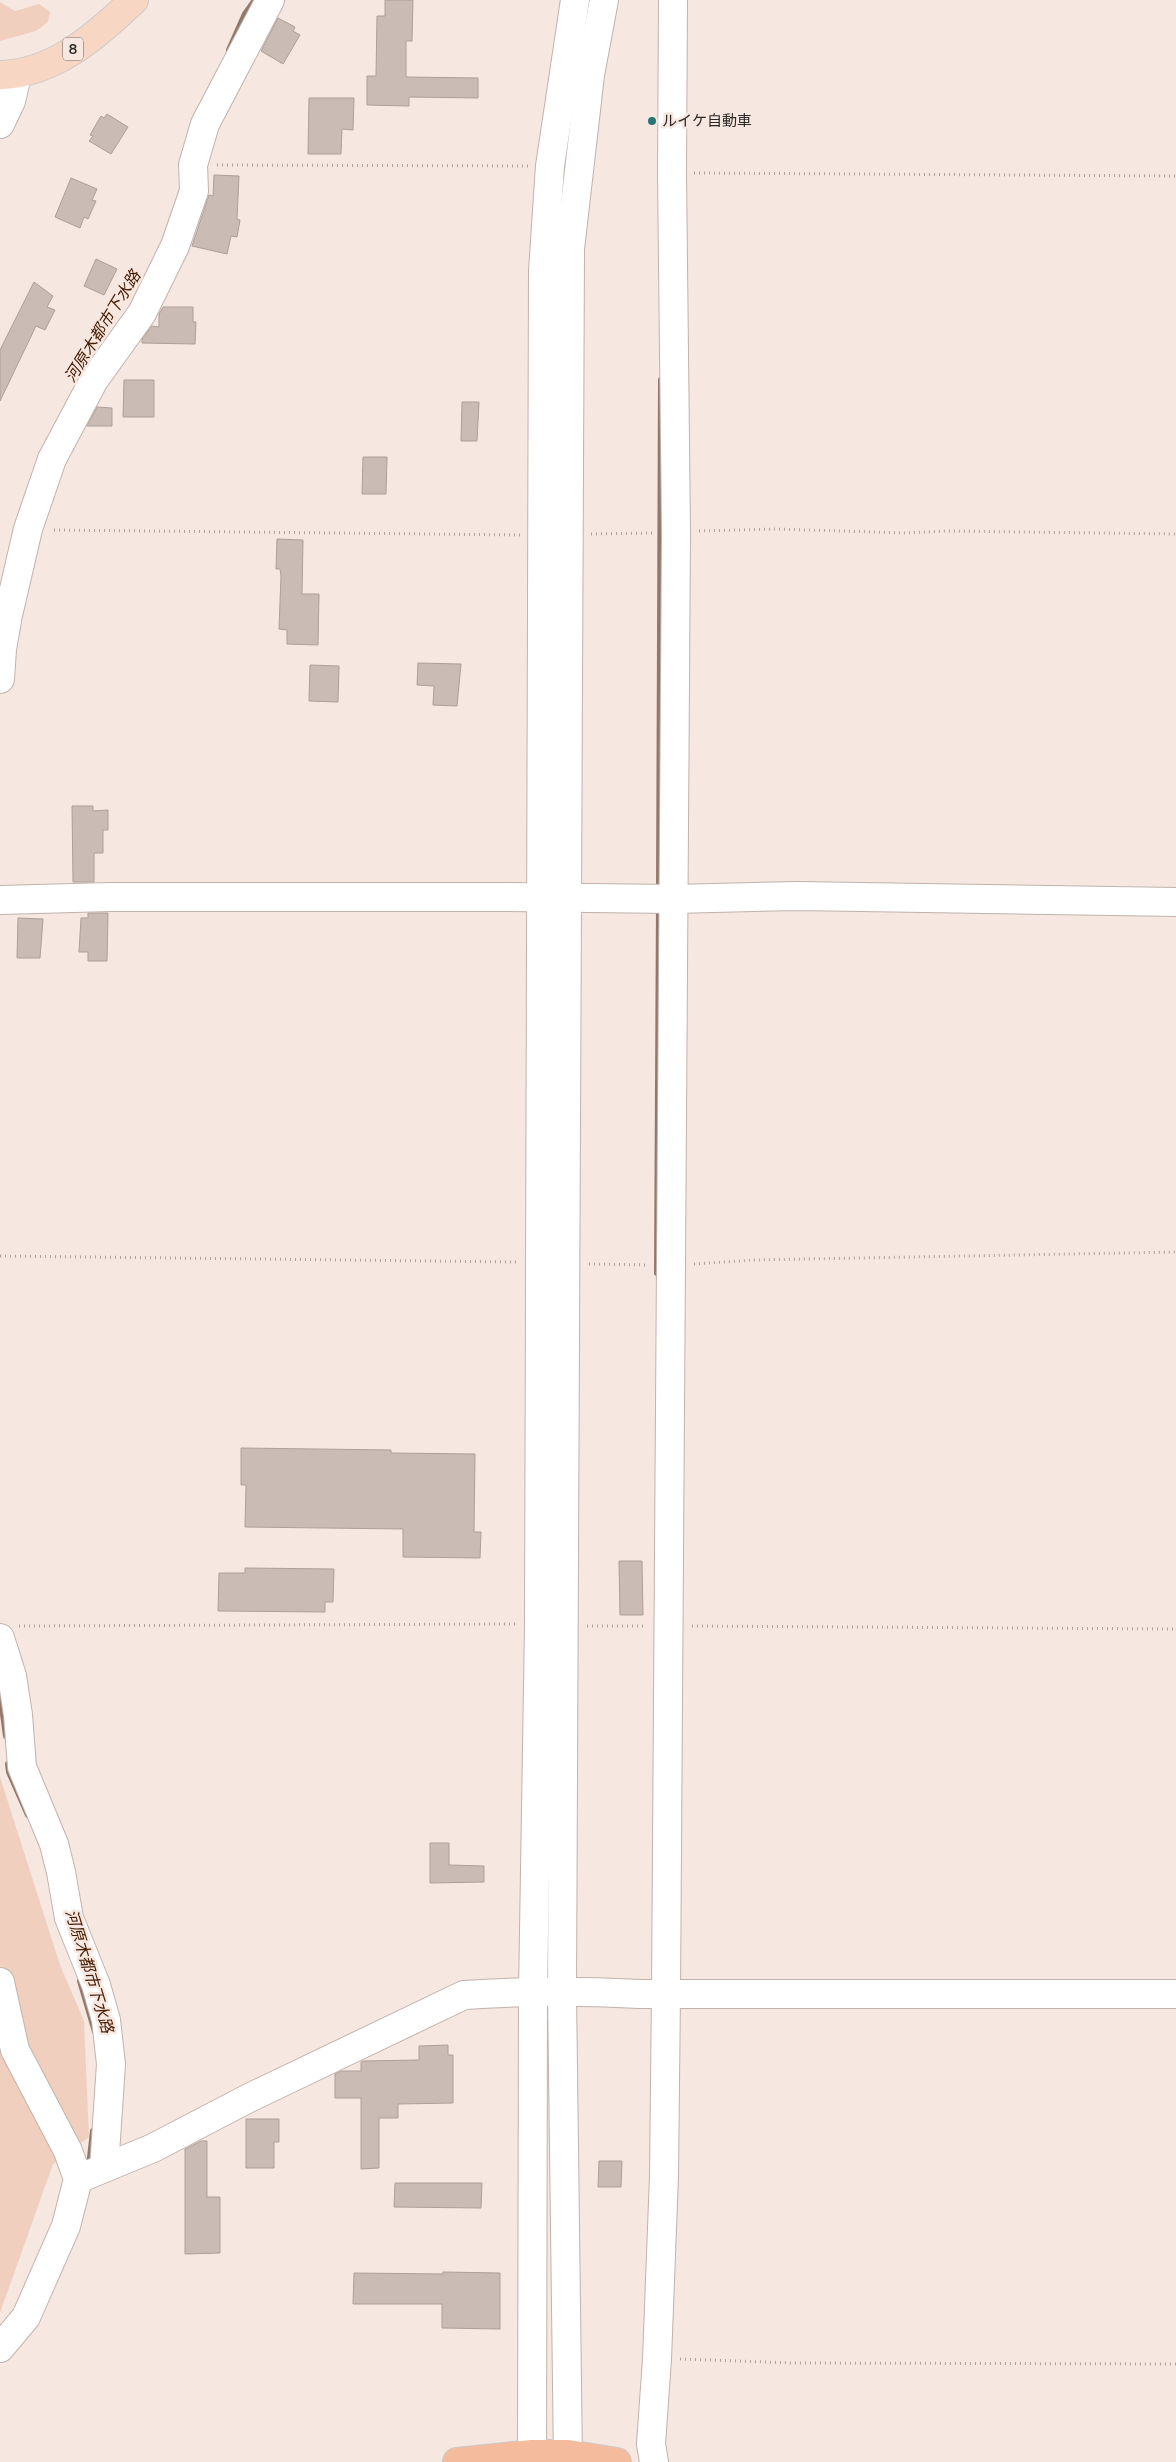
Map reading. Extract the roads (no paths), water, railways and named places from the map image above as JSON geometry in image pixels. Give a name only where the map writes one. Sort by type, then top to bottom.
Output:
[{"type":"highway","points":[[457,2462],[568,2458],[617,2462]]},
{"type":"main road","name":"8","points":[[8,75],[54,62],[107,26],[134,0]]},
{"type":"street","points":[[0,679],[2,649],[8,614],[28,529],[52,458],[94,380],[142,313],[175,246],[194,192],[193,165],[205,124],[270,0]]},
{"type":"street","points":[[568,2458],[562,1992],[555,898],[541,535],[543,271],[550,166],[574,0]]},
{"type":"street","points":[[532,2458],[533,1993],[540,1626],[540,1263],[568,535],[570,249],[590,75],[604,0]]},
{"type":"street","points":[[654,2462],[651,2444],[657,2358],[664,2176],[669,1626],[676,533],[672,173],[673,0]]},
{"type":"street","points":[[0,124],[11,101],[8,75]]},
{"type":"street","points":[[0,900],[110,897],[673,899],[798,896],[1176,902]]},
{"type":"street","points":[[5,1632],[18,1715],[22,1767],[54,1844],[62,1872],[69,1918],[96,1985],[106,2020],[112,2064],[104,2168]]},
{"type":"street","points":[[0,1982],[15,2050],[68,2151],[78,2179],[66,2226],[26,2317],[0,2348]]},
{"type":"street","points":[[78,2179],[153,2148],[249,2098],[464,1995],[562,1992],[1176,1994]]},
{"type":"waterway","name":"河原木都市下水路","points":[[229,50],[245,14],[255,0]]},
{"type":"waterway","points":[[659,893],[661,380]]},
{"type":"waterway","points":[[657,1273],[659,905]]},
{"type":"waterway","name":"河原木都市下水路","points":[[0,1692],[6,1736]]},
{"type":"waterway","name":"河原木都市下水路","points":[[8,1764],[9,1772],[28,1815]]},
{"type":"waterway","name":"河原木都市下水路","points":[[80,1981],[95,2032]]},
{"type":"waterway","name":"河原木都市下水路","points":[[89,2166],[93,2131]]},
{"type":"place","name":"ルイケ自動車","points":[[652,121]]}]
